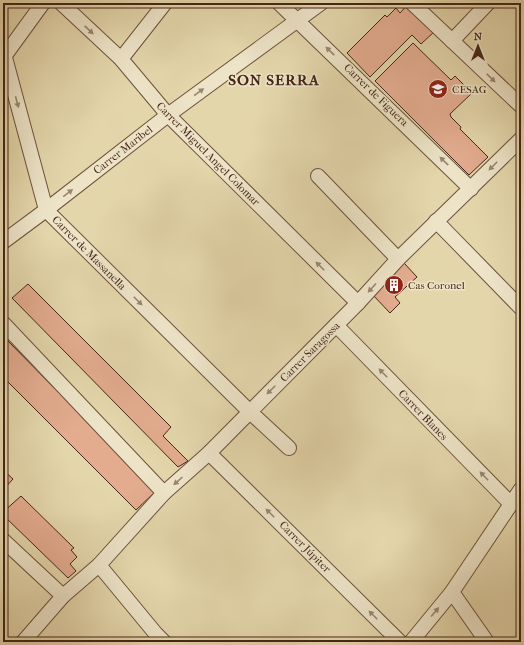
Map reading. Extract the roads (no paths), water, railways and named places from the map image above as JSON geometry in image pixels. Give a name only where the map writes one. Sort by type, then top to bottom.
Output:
[{"type":"street","points":[[4,55],[44,3]]},
{"type":"street","name":"Carrer Miguel Angel Colomar","points":[[61,3],[121,59],[168,115],[358,303]]},
{"type":"street","points":[[121,59],[165,3]]},
{"type":"street","name":"Carrer de Figuera","points":[[279,3],[471,189]]},
{"type":"street","name":"Carrer Maribel","points":[[3,242],[168,115],[321,3]]},
{"type":"street","points":[[412,3],[521,106]]},
{"type":"street","points":[[452,41],[488,3]]},
{"type":"street","name":"Carrer de Massanella","points":[[4,55],[46,210],[250,412],[289,448]]},
{"type":"street","name":"Carrer Saragossa","points":[[98,565],[164,493],[209,453],[358,303],[398,259],[521,139]]},
{"type":"street","points":[[318,176],[398,259]]},
{"type":"street","points":[[436,221],[521,308]]},
{"type":"street","points":[[3,323],[164,493]]},
{"type":"street","name":"Carrer Blanes","points":[[336,325],[511,504]]},
{"type":"street","name":"Carrer Júpiter","points":[[209,453],[400,642]]},
{"type":"street","points":[[411,642],[452,592],[521,489]]},
{"type":"street","points":[[3,540],[63,596]]},
{"type":"street","points":[[23,642],[63,596],[98,565],[156,639]]},
{"type":"street","points":[[452,592],[487,642]]},
{"type":"place","name":"CESAG","points":[[438,89]]},
{"type":"place","name":"Cas Coronel","points":[[394,285]]},
{"type":"district","name":"SON SERRA","points":[[274,80]]}]
